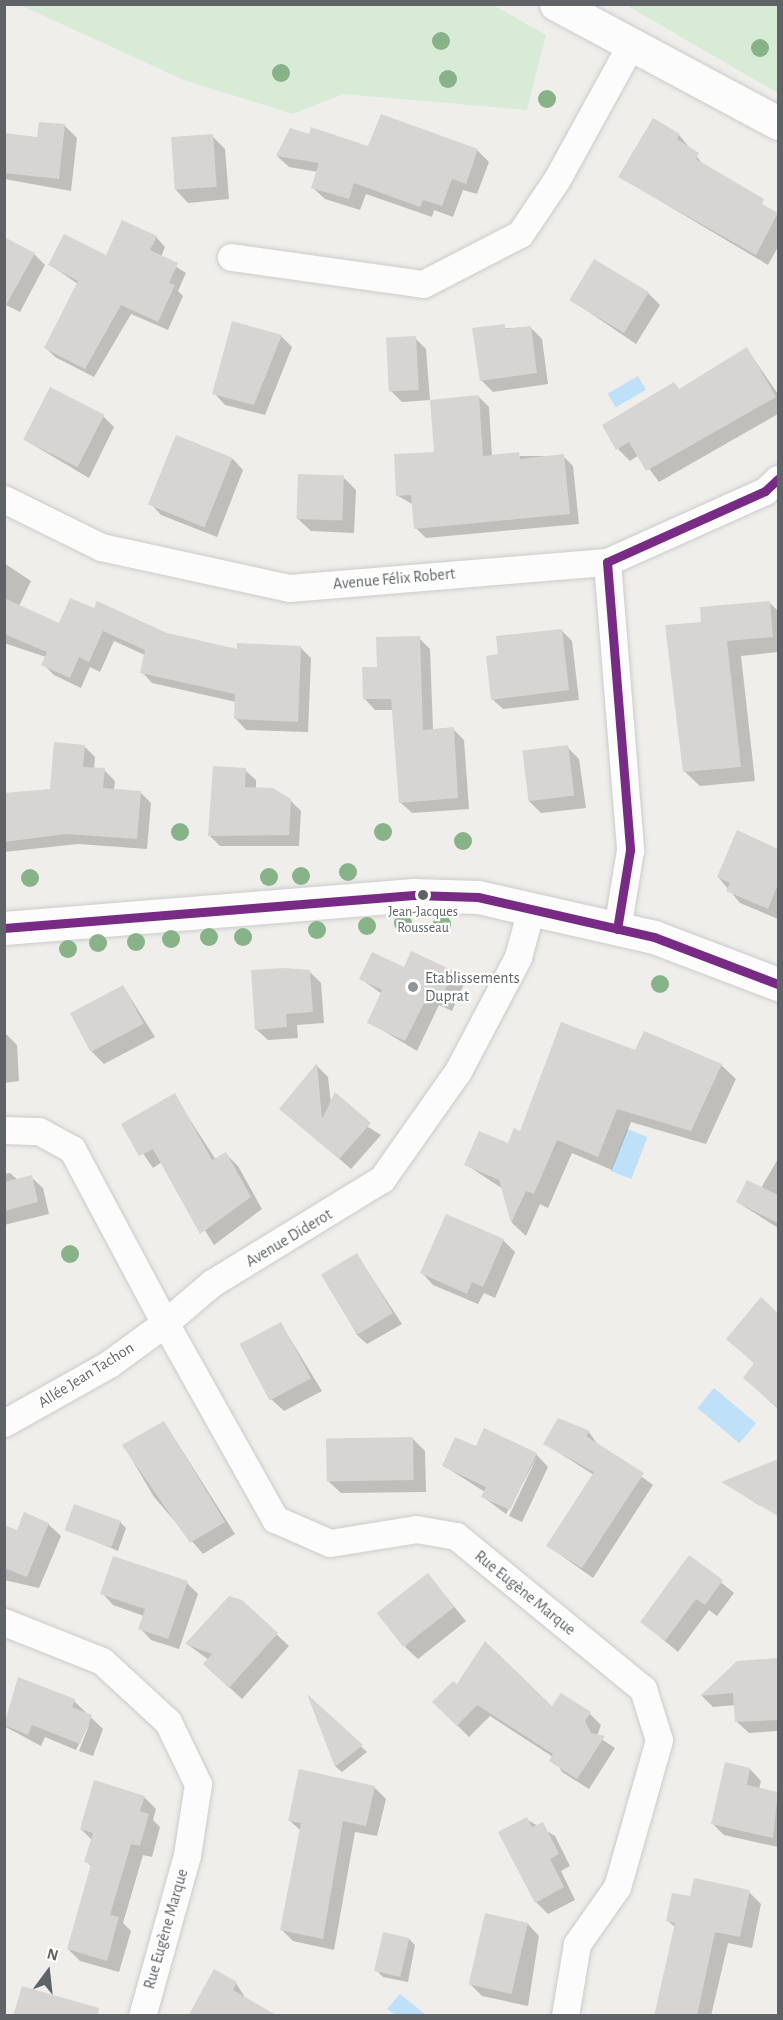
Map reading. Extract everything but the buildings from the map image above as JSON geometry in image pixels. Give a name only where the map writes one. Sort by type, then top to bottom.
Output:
[{"type":"street","points":[[556,4],[629,48],[778,123]]},
{"type":"street","points":[[231,257],[423,284],[520,234],[557,179],[629,48]]},
{"type":"street","name":"Avenue Félix Robert","points":[[4,499],[101,547],[289,588],[608,562],[774,491]]},
{"type":"street","points":[[608,562],[630,850],[617,929]]},
{"type":"street","points":[[4,928],[414,895],[478,897],[617,929],[778,984]]},
{"type":"street","name":"Avenue Diderot","points":[[165,1323],[212,1283],[382,1179],[458,1071],[518,957],[531,909]]},
{"type":"street","points":[[4,1130],[39,1131],[72,1149],[165,1323]]},
{"type":"street","name":"Allée Jean Tachon","points":[[4,1423],[109,1364],[165,1323]]},
{"type":"street","name":"Rue Eugène Marque","points":[[165,1323],[275,1519],[330,1543],[416,1529],[456,1536],[643,1689],[659,1740],[617,1887],[577,1944],[564,2016]]},
{"type":"street","name":"Rue Eugène Marque","points":[[4,1622],[102,1660],[168,1722],[198,1784],[187,1855],[142,2016]]},
{"type":"green space","points":[[20,5],[493,5],[546,35],[527,110],[343,94],[293,114],[184,80]]},
{"type":"green space","points":[[626,5],[778,5],[778,93]]},
{"type":"water","points":[[638,376],[646,390],[616,407],[608,394]]},
{"type":"water","points":[[627,1129],[648,1137],[631,1179],[611,1171]]},
{"type":"water","points":[[714,1388],[756,1423],[739,1443],[697,1408]]},
{"type":"water","points":[[400,1994],[426,2015],[396,2015],[387,2009]]},
{"type":"transit line","points":[[607,562],[765,491],[778,479]]},
{"type":"transit line","points":[[607,562],[630,850],[617,929]]},
{"type":"transit line","points":[[4,928],[414,895],[478,897],[654,937],[778,984]]},
{"type":"place","name":"Jean-Jacques Rousseau","points":[[423,895]]},
{"type":"place","name":"Etablissements Duprat","points":[[413,987]]}]
